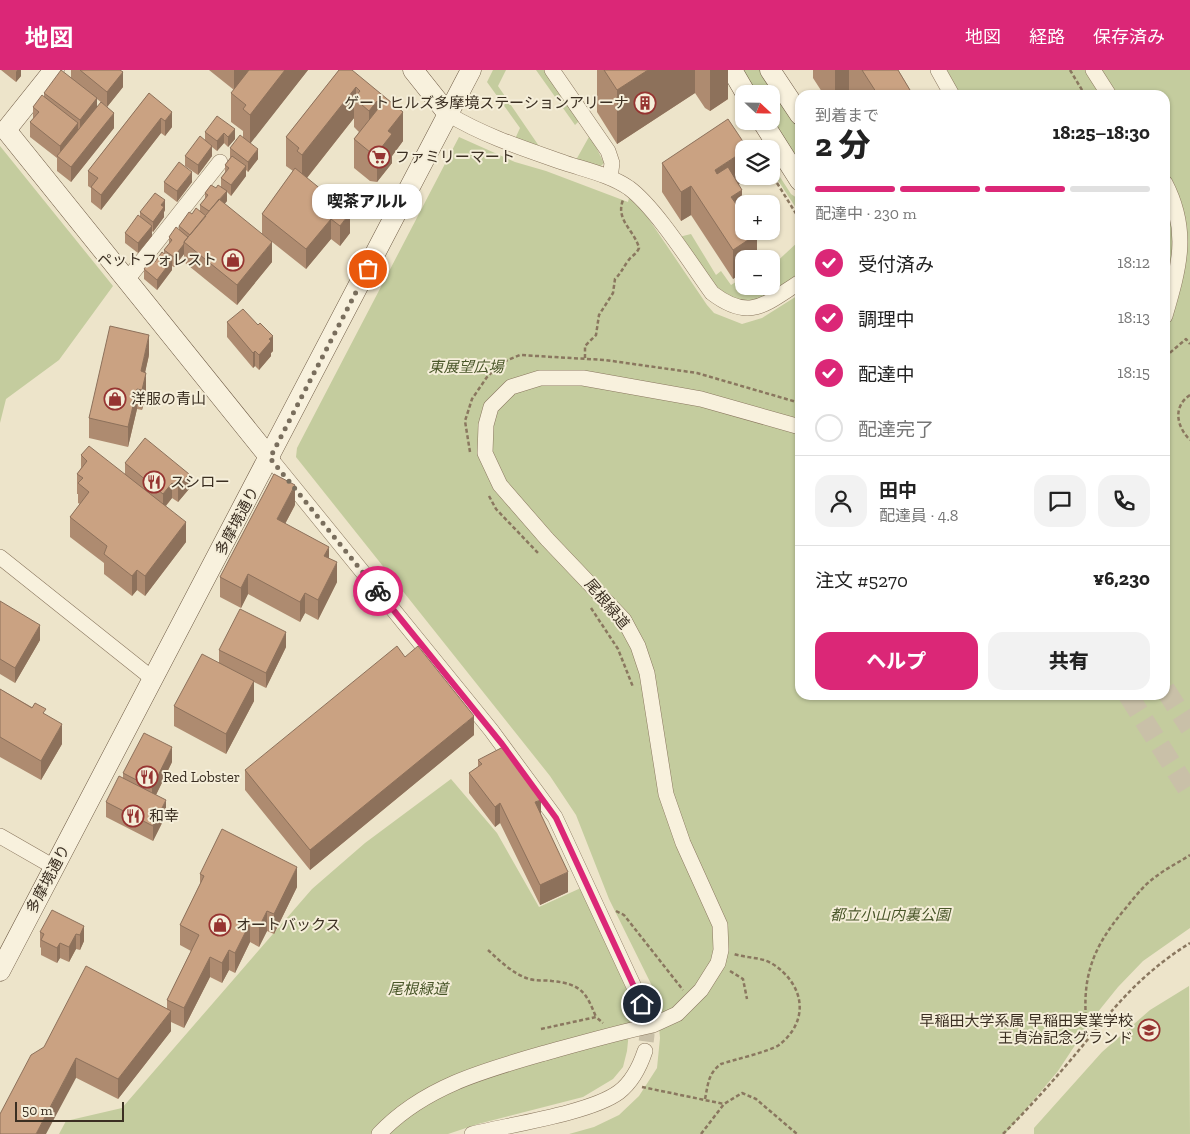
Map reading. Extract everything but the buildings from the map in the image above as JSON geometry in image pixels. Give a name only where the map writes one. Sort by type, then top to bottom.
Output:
[{"type":"street","points":[[54,70],[3,126],[126,281],[496,737],[556,818],[642,1004]]},
{"type":"street","points":[[413,70],[448,114],[463,123],[518,147],[610,178],[628,187],[643,201],[712,293],[725,303],[740,309],[752,308],[766,304],[795,285]]},
{"type":"street","name":"多摩境通り","points":[[0,971],[270,458],[471,70]]},
{"type":"street","points":[[552,70],[608,151],[612,163],[610,178]]},
{"type":"street","points":[[732,70],[741,85]]},
{"type":"street","points":[[770,70],[795,108]]},
{"type":"street","points":[[938,70],[949,90]]},
{"type":"street","points":[[1093,70],[1106,90]]},
{"type":"street","points":[[768,130],[795,174]]},
{"type":"street","points":[[126,281],[220,162]]},
{"type":"street","points":[[205,181],[217,191]]},
{"type":"street","points":[[1170,195],[1180,218],[1183,240],[1182,259],[1170,299]]},
{"type":"street","name":"尾根緑道","points":[[720,957],[720,925],[683,843],[666,794],[647,673],[638,646],[624,620],[547,539],[500,485],[485,453],[486,425],[491,407],[511,387],[540,378],[583,378],[701,399],[795,426]]},
{"type":"street","points":[[0,557],[152,679]]},
{"type":"street","points":[[0,836],[54,867]]},
{"type":"street","points":[[379,1134],[393,1119],[450,1084],[484,1070],[653,1025],[678,1014],[692,1001],[720,957]]},
{"type":"street","points":[[472,1134],[594,1104],[618,1093],[627,1085],[640,1065],[646,1051]]},
{"type":"path","points":[[1070,70],[1082,90]]},
{"type":"path","points":[[778,185],[795,212]]},
{"type":"path","points":[[620,209],[626,226],[638,242],[639,248],[615,279],[610,301],[600,315],[596,336],[584,346],[585,358],[697,373],[795,402]]},
{"type":"path","points":[[1170,353],[1186,339],[1190,344]]},
{"type":"path","points":[[1190,395],[1184,399],[1178,412],[1180,427],[1190,440]]},
{"type":"path","points":[[1088,1036],[1085,1002],[1086,982],[1088,970],[1099,943],[1148,882],[1190,855]]},
{"type":"path","points":[[612,910],[624,915],[692,1001]]},
{"type":"path","points":[[1003,1134],[1064,1068],[1088,1036],[1145,974],[1190,943]]},
{"type":"path","points":[[488,950],[508,968],[530,980],[553,981],[577,986],[588,996],[596,1017],[607,1027],[622,1032]]},
{"type":"path","points":[[720,957],[743,979],[747,999]]},
{"type":"path","points":[[705,1099],[711,1073],[716,1067],[778,1046],[801,1014],[801,1003],[790,979],[771,963],[720,957]]},
{"type":"path","points":[[542,1029],[596,1017]]},
{"type":"path","points":[[627,1085],[724,1104]]},
{"type":"path","points":[[701,1134],[724,1104],[742,1093],[749,1095],[797,1134]]},
{"type":"green space","points":[[493,70],[506,70],[498,86],[541,149],[515,139],[520,128],[487,82]]},
{"type":"green space","points":[[536,70],[545,70],[580,120],[575,125]]},
{"type":"green space","points":[[743,70],[761,70],[771,85],[752,85]]},
{"type":"green space","name":"都立小山内裏公園","points":[[947,70],[1190,70],[1190,928],[1143,961],[1118,987],[1093,1018],[1058,1071],[1005,1134],[569,1134],[594,1127],[619,1115],[639,1096],[657,1068],[660,1038],[656,994],[609,899],[576,815],[550,776],[296,457],[297,448],[459,137],[515,162],[546,171],[628,202],[629,198],[644,212],[714,313],[742,324],[762,318],[795,297],[795,700],[1170,700],[1170,90],[957,90]]},
{"type":"green space","points":[[780,100],[795,123],[795,156],[779,130]]},
{"type":"green space","points":[[590,135],[604,163],[600,167],[576,160]]},
{"type":"green space","points":[[0,146],[113,286],[59,360],[6,399],[0,423]]},
{"type":"green space","points":[[780,177],[791,194],[795,197],[795,206],[780,184]]},
{"type":"green space","points":[[691,234],[716,275],[721,271],[731,285],[735,283],[735,295],[768,295],[742,303],[717,290],[679,237]]},
{"type":"green space","points":[[795,245],[795,277],[780,287],[780,259]]},
{"type":"green space","name":"尾根緑道","points":[[451,779],[497,833],[539,907],[583,887],[622,974],[632,1003],[627,1051],[623,1067],[613,1079],[583,1097],[478,1124],[448,1134],[59,1134],[66,1121],[122,1108],[312,889],[365,843]]},
{"type":"green space","name":"早稲田大学系属 早稲田実業学校 王貞治記念グランド","points":[[1189,986],[1190,1134],[1034,1134],[1034,1128],[1102,1052],[1150,1010]]},
{"type":"tunnel","points":[[1170,697],[1190,728]]},
{"type":"tunnel","points":[[1131,700],[1190,793]]},
{"type":"tunnel","points":[[642,1004],[647,1035],[645,1051]]},
{"type":"way so far","points":[[368,269],[270,458],[378,591]]},
{"type":"place","name":"ゲートヒルズ多摩境ステーションアリーナ","points":[[645,103]]},
{"type":"place","name":"ファミリーマート","points":[[379,157]]},
{"type":"place","name":"ペットフォレスト","points":[[233,260]]},
{"type":"place","name":"喫茶アルル","points":[[368,269]]},
{"type":"place","name":"洋服の青山","points":[[115,399]]},
{"type":"place","name":"スシロー","points":[[154,482]]},
{"type":"place","name":"Red Lobster","points":[[147,777]]},
{"type":"place","name":"和幸","points":[[133,816]]},
{"type":"place","name":"オートバックス","points":[[220,925]]},
{"type":"place","name":"早稲田大学系属 早稲田実業学校 王貞治記念グランド","points":[[1149,1030]]},
{"type":"route","points":[[378,591],[502,744],[556,818],[611,932],[642,1004]]},
{"type":"park label","name":"東展望広場","points":[[466,367]]}]
